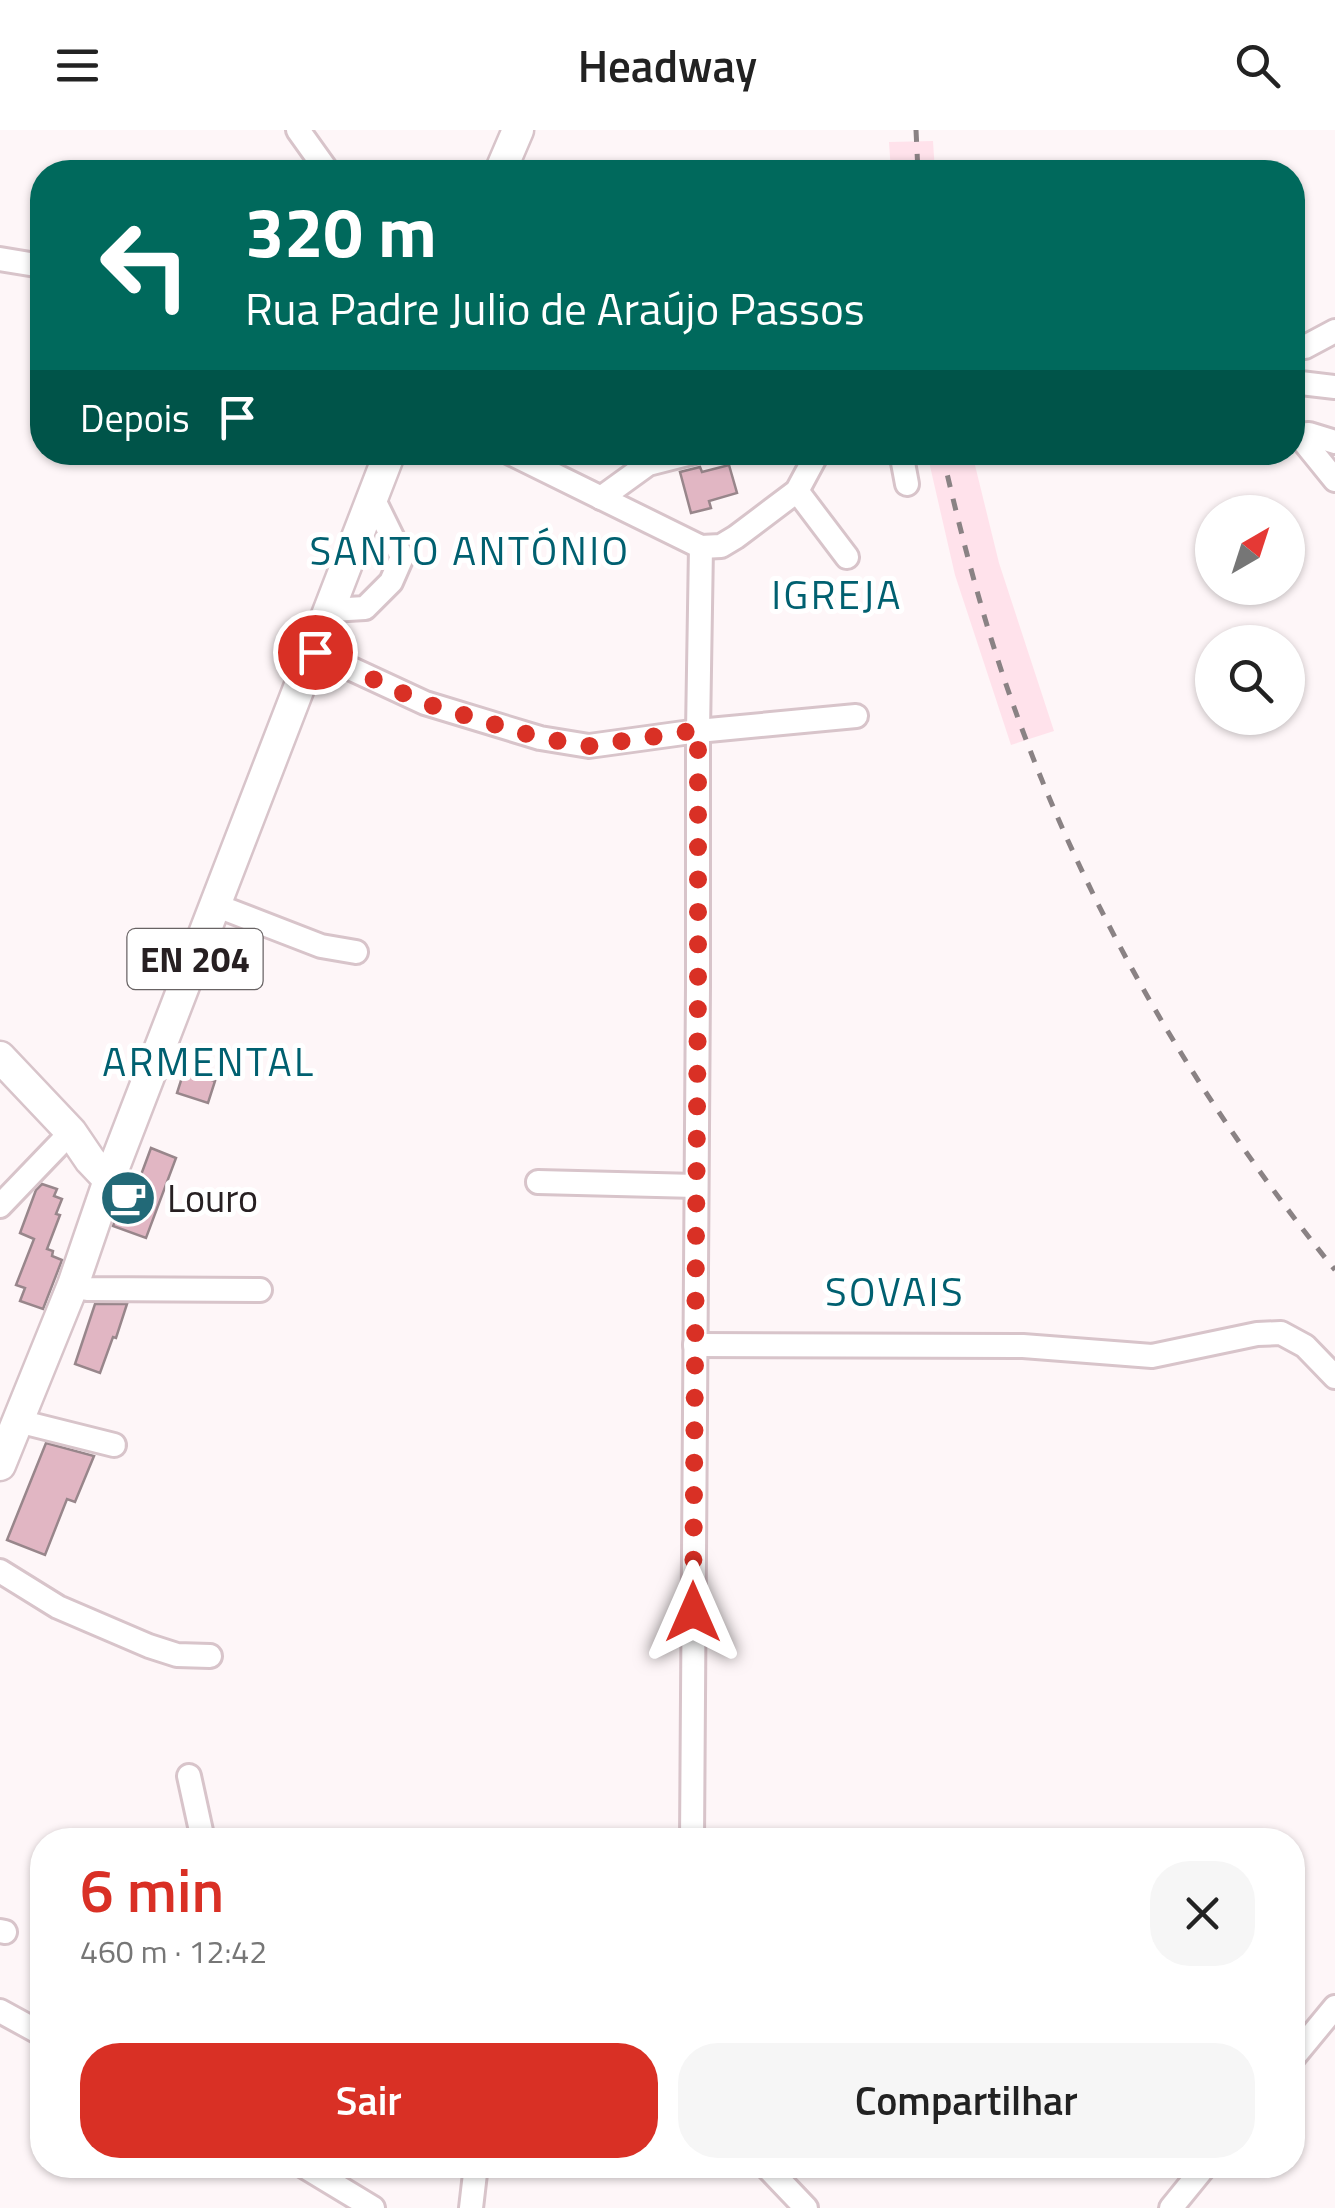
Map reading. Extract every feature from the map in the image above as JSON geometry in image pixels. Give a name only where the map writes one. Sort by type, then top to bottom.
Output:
[{"type":"main road","points":[[505,160],[518,130]]},
{"type":"main road","name":"EN 204","points":[[0,1466],[385,465]]},
{"type":"main road","points":[[0,1057],[109,1180]]},
{"type":"main road","points":[[70,1132],[124,1142]]},
{"type":"street","points":[[298,130],[319,160]]},
{"type":"street","points":[[0,258],[30,264]]},
{"type":"street","points":[[1305,346],[1335,331]]},
{"type":"street","points":[[1305,384],[1335,387]]},
{"type":"street","points":[[1305,433],[1335,442]]},
{"type":"street","points":[[1305,443],[1335,480]]},
{"type":"street","points":[[534,465],[701,547],[721,546],[736,538],[798,491],[811,465]]},
{"type":"street","points":[[601,498],[647,465]]},
{"type":"street","points":[[903,465],[908,484]]},
{"type":"street","points":[[798,491],[847,557]]},
{"type":"street","points":[[331,610],[364,608],[391,582],[402,556],[374,498]]},
{"type":"street","points":[[692,1828],[701,547]]},
{"type":"street","points":[[315,652],[424,703],[540,738],[589,746],[698,730],[856,716]]},
{"type":"street","points":[[215,905],[321,946],[356,952]]},
{"type":"street","points":[[0,1206],[70,1132]]},
{"type":"street","points":[[538,1182],[696,1186]]},
{"type":"street","points":[[72,1285],[87,1289],[260,1290]]},
{"type":"street","points":[[695,1345],[1023,1346],[1152,1356],[1257,1334],[1281,1333],[1305,1346],[1335,1377]]},
{"type":"street","points":[[18,1421],[114,1445]]},
{"type":"street","points":[[0,1570],[58,1606],[149,1646],[177,1655],[210,1656]]},
{"type":"street","points":[[188,1776],[200,1828]]},
{"type":"street","points":[[1305,2043],[1335,2007]]},
{"type":"street","points":[[0,2011],[30,2027]]},
{"type":"street","points":[[323,2178],[373,2208]]},
{"type":"street","points":[[471,2208],[474,2178]]},
{"type":"street","points":[[777,2178],[806,2208]]},
{"type":"street","points":[[1171,2208],[1195,2178]]},
{"type":"shaded area","points":[[933,141],[934,160],[890,160],[889,142]]},
{"type":"shaded area","points":[[930,465],[975,465],[999,563],[1054,731],[1011,745],[955,575]]},
{"type":"building","points":[[729,465],[737,493],[709,501],[711,508],[691,513],[680,472],[700,467],[702,472]]},
{"type":"building","points":[[184,1071],[215,1081],[208,1103],[177,1093]]},
{"type":"building","points":[[151,1148],[176,1158],[146,1238],[113,1226],[122,1199],[131,1202]]},
{"type":"building","points":[[42,1184],[57,1189],[54,1196],[62,1199],[47,1249],[62,1260],[43,1309],[20,1301],[25,1288],[16,1285],[34,1239],[20,1233],[36,1190]]},
{"type":"building","points":[[95,1304],[127,1304],[100,1373],[75,1364]]},
{"type":"building","points":[[46,1443],[94,1456],[75,1502],[67,1499],[45,1555],[7,1540]]},
{"type":"railway","points":[[916,130],[917,160]]},
{"type":"railway","points":[[945,465],[1003,676],[1076,858],[1112,931],[1193,1072],[1285,1206],[1335,1270]]},
{"type":"place","name":"Louro","points":[[128,1198]]},
{"type":"district","name":"SANTO ANTÓNIO","points":[[470,550]]},
{"type":"district","name":"IGREJA","points":[[837,594]]},
{"type":"district","name":"ARMENTAL","points":[[209,1061]]},
{"type":"district","name":"SOVAIS","points":[[895,1291]]},
{"type":"route","points":[[315,652],[424,703],[540,738],[589,746],[698,730],[693,1612]]}]
